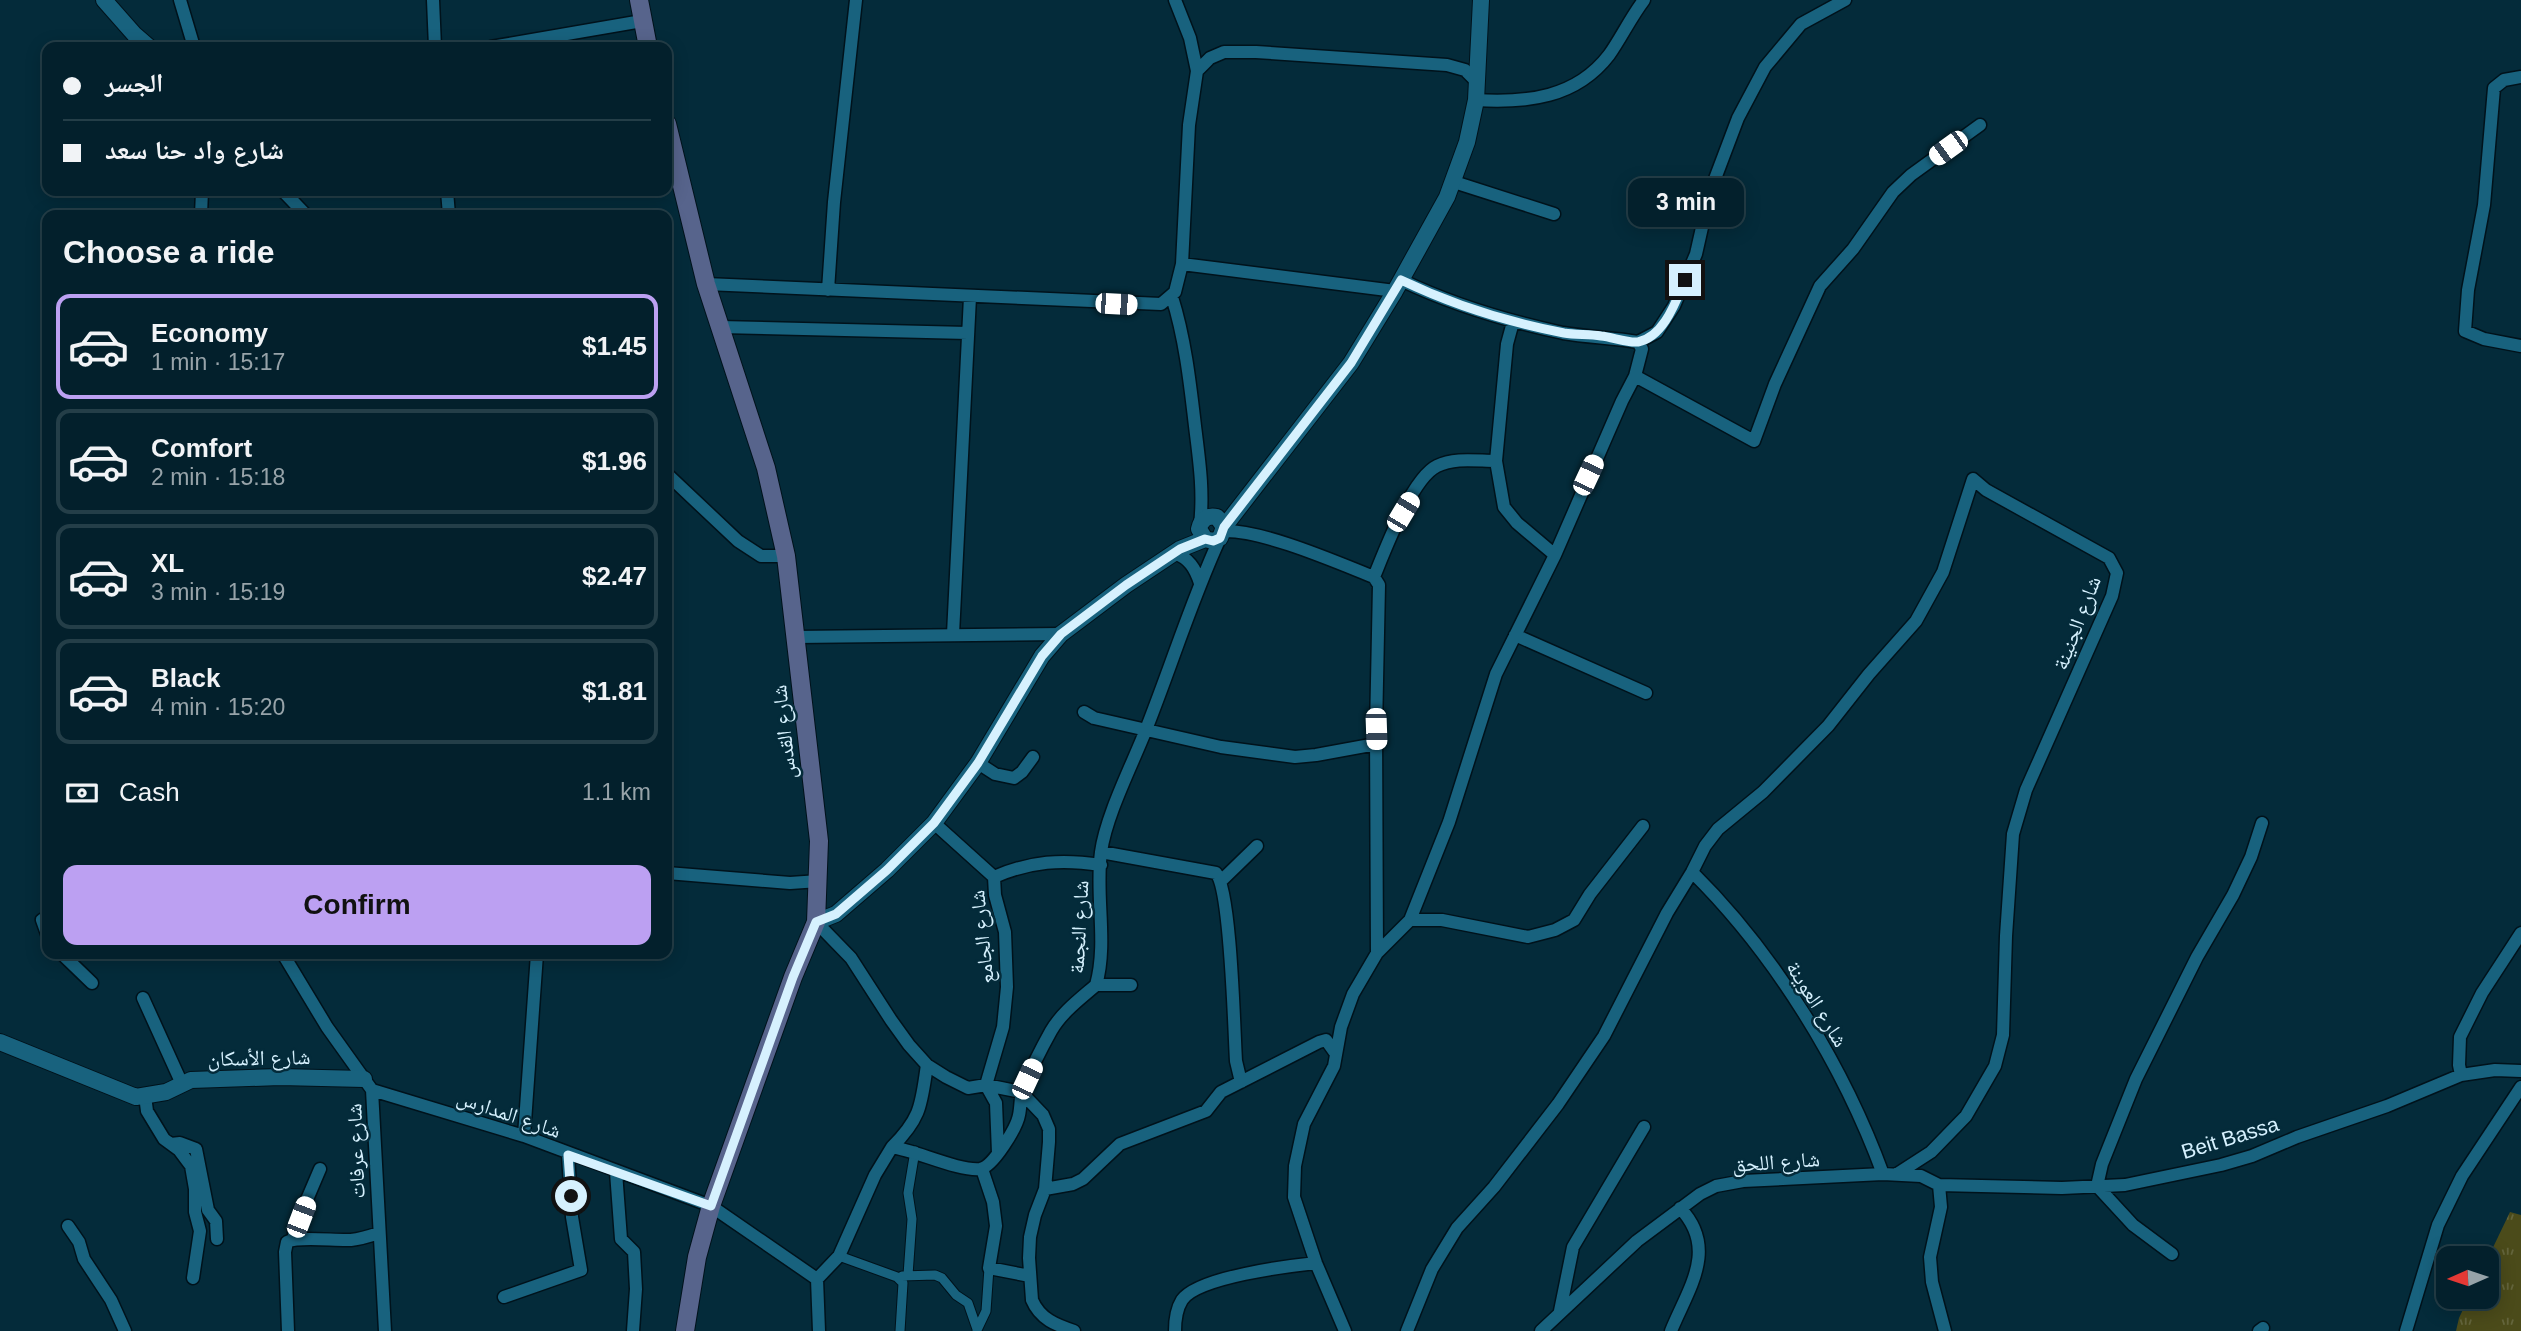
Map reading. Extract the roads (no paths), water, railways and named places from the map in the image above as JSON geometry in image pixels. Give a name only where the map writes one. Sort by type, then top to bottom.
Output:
[{"type":"main road","points":[[639,0],[647,42]]},
{"type":"main road","name":"شارع القدس","points":[[672,145],[706,284],[766,468],[786,556],[819,841],[816,922],[793,977],[711,1206],[697,1258],[685,1331]]},
{"type":"street","points":[[104,0],[143,42]]},
{"type":"street","points":[[180,0],[193,42]]},
{"type":"street","points":[[433,0],[435,42]]},
{"type":"street","points":[[828,290],[834,195],[856,0]]},
{"type":"street","points":[[1175,0],[1190,38],[1197,71],[1189,125],[1182,264],[1172,297],[1179,318],[1192,398],[1202,484],[1214,529]]},
{"type":"street","points":[[1074,1331],[1049,1322],[1035,1307],[1030,1276],[1029,1258],[1035,1215],[1045,1189],[1049,1129],[1043,1115],[1021,1092],[986,1085],[968,1087],[928,1065],[891,1020],[851,958],[816,922],[836,914],[887,870],[934,823],[978,763],[1042,656],[1061,634],[1126,585],[1214,529],[1351,363],[1398,286],[1454,182],[1467,142],[1476,100],[1481,0]]},
{"type":"street","points":[[1476,100],[1507,101],[1563,92],[1590,74],[1611,52],[1644,0]]},
{"type":"street","points":[[1182,264],[1398,286],[1513,322],[1566,333],[1600,335],[1638,342],[1657,332],[1674,306],[1696,254],[1710,192],[1738,118],[1765,66],[1801,24],[1845,0]]},
{"type":"street","points":[[520,42],[642,21]]},
{"type":"street","points":[[1447,65],[1467,60],[1478,46]]},
{"type":"street","points":[[1197,71],[1210,58],[1224,52],[1245,52],[1447,65],[1465,69],[1478,82]]},
{"type":"street","points":[[2521,77],[2504,80],[2494,88],[2484,205],[2468,290],[2465,331],[2484,339],[2521,346]]},
{"type":"street","points":[[1635,376],[1754,441],[1775,384],[1820,286],[1853,248],[1893,192],[1911,175],[1980,125]]},
{"type":"street","points":[[1454,182],[1555,214]]},
{"type":"street","points":[[288,196],[301,210]]},
{"type":"street","points":[[706,284],[1141,305],[1161,304],[1172,297]]},
{"type":"street","points":[[953,634],[970,297]]},
{"type":"street","points":[[1513,322],[1507,344],[1496,461],[1504,507],[1517,523],[1558,549]]},
{"type":"street","points":[[720,327],[968,333]]},
{"type":"street","points":[[1045,1189],[1073,1184],[1083,1179],[1120,1144],[1206,1111],[1221,1092],[1329,1037],[1346,1015],[1353,995],[1377,953],[1410,920],[1450,822],[1496,674],[1558,549],[1588,475],[1635,376],[1642,349],[1638,342]]},
{"type":"street","points":[[1374,577],[1393,529],[1431,469],[1448,462],[1496,461]]},
{"type":"street","points":[[672,479],[738,541],[761,556],[786,556]]},
{"type":"street","name":"شارع الجنينة","points":[[1692,872],[1705,846],[1718,829],[1763,792],[1812,743],[1916,621],[1943,572],[1973,479],[1986,490],[2109,558],[2117,573],[2112,596],[2026,790],[2013,834],[2003,1035],[1995,1066],[1966,1116],[1931,1152],[1897,1174]]},
{"type":"street","points":[[1214,529],[1242,531],[1263,537],[1374,577],[1379,586],[1376,744],[1377,953]]},
{"type":"street","name":"شارع النجمة","points":[[982,1169],[998,1155],[1019,1118],[1021,1092],[1053,1028],[1072,1005],[1096,985],[1101,946],[1101,859],[1111,816],[1146,731],[1201,579],[1214,529]]},
{"type":"street","points":[[1177,551],[1193,565],[1201,579]]},
{"type":"street","points":[[1026,634],[1039,644],[1042,656]]},
{"type":"street","points":[[796,637],[1061,634]]},
{"type":"street","points":[[1515,635],[1646,693]]},
{"type":"street","points":[[1084,712],[1094,718],[1221,747],[1295,757],[1376,744]]},
{"type":"street","points":[[978,763],[995,774],[1014,778],[1033,757]]},
{"type":"street","points":[[934,823],[994,877],[1028,864],[1101,859],[1216,873],[1222,880],[1227,914],[1237,1061],[1241,1082]]},
{"type":"street","points":[[2172,1254],[2133,1225],[2097,1186],[2106,1153],[2137,1079],[2197,957],[2233,895],[2251,857],[2262,823]]},
{"type":"street","points":[[1410,920],[1442,920],[1528,937],[1555,930],[1574,920],[1590,894],[1643,826]]},
{"type":"street","points":[[1222,880],[1257,846]]},
{"type":"street","points":[[1407,1331],[1432,1269],[1457,1228],[1494,1187],[1558,1104],[1604,1036],[1667,913],[1692,872]]},
{"type":"street","name":"شارع العوينة","points":[[1692,872],[1740,925],[1805,1013],[1861,1114],[1883,1174]]},
{"type":"street","points":[[672,873],[790,883],[819,881]]},
{"type":"street","name":"شارع الجامع","points":[[986,1085],[1003,1027],[1007,986],[1005,932],[995,895],[994,877]]},
{"type":"street","points":[[2461,1075],[2460,1037],[2482,993],[2521,933]]},
{"type":"street","points":[[67,959],[92,983]]},
{"type":"street","name":"شارع عرفات","points":[[286,959],[327,1027],[368,1084],[386,1331]]},
{"type":"street","points":[[524,1136],[537,959]]},
{"type":"street","points":[[1096,985],[1131,985]]},
{"type":"street","points":[[143,998],[182,1084]]},
{"type":"street","points":[[1329,1037],[1336,1054],[1334,1066],[1304,1124],[1295,1166],[1294,1197],[1316,1263],[1345,1331]]},
{"type":"street","points":[[0,1042],[136,1097],[145,1096],[147,1111],[164,1139],[191,1166],[195,1212],[200,1231],[193,1278]]},
{"type":"street","points":[[819,1331],[817,1279],[839,1256],[875,1175],[892,1147],[907,1132],[918,1115],[928,1065]]},
{"type":"street","name":"Beit Bassa","points":[[1939,1185],[2062,1188],[2124,1185],[2231,1162],[2387,1106],[2461,1075],[2495,1070],[2521,1070]]},
{"type":"street","name":"شارع الأسكان","points":[[145,1096],[166,1092],[191,1080],[280,1077],[368,1084]]},
{"type":"street","name":"شارع المدارس","points":[[368,1084],[524,1136],[568,1155],[711,1206],[817,1279]]},
{"type":"street","points":[[986,1085],[996,1103],[998,1155]]},
{"type":"street","points":[[2406,1331],[2438,1225],[2462,1176],[2521,1087]]},
{"type":"street","points":[[1560,1311],[1573,1247],[1644,1127]]},
{"type":"street","points":[[170,1144],[180,1143],[196,1149],[208,1210],[216,1222],[216,1238]]},
{"type":"street","points":[[892,1147],[915,1151],[952,1165],[982,1169],[993,1202],[996,1226],[986,1311],[977,1330]]},
{"type":"street","points":[[908,1275],[912,1219],[908,1193],[915,1151]]},
{"type":"street","points":[[504,1297],[581,1270],[572,1217],[568,1155]]},
{"type":"street","points":[[294,1238],[320,1169]]},
{"type":"street","points":[[616,1172],[621,1239],[635,1252],[633,1331]]},
{"type":"street","name":"شارع اللحق","points":[[1541,1331],[1560,1311],[1606,1273],[1637,1241],[1700,1194],[1716,1186],[1743,1181],[1883,1174],[1921,1176],[1939,1185]]},
{"type":"street","points":[[1939,1185],[1941,1207],[1930,1257],[1939,1317],[1945,1331]]},
{"type":"street","points":[[1671,1331],[1694,1281],[1700,1254],[1697,1232],[1680,1208]]},
{"type":"street","points":[[68,1226],[79,1242],[88,1266],[111,1300],[125,1331]]},
{"type":"street","points":[[288,1331],[285,1252],[287,1242],[294,1238],[320,1241],[355,1240],[379,1233]]},
{"type":"street","points":[[839,1256],[897,1277],[935,1275],[942,1278],[956,1295],[968,1303],[977,1330]]},
{"type":"street","points":[[1175,1331],[1182,1301],[1192,1290],[1220,1279],[1316,1263]]},
{"type":"street","points":[[989,1268],[1030,1276]]},
{"type":"street","points":[[897,1277],[903,1290],[897,1329]]}]
